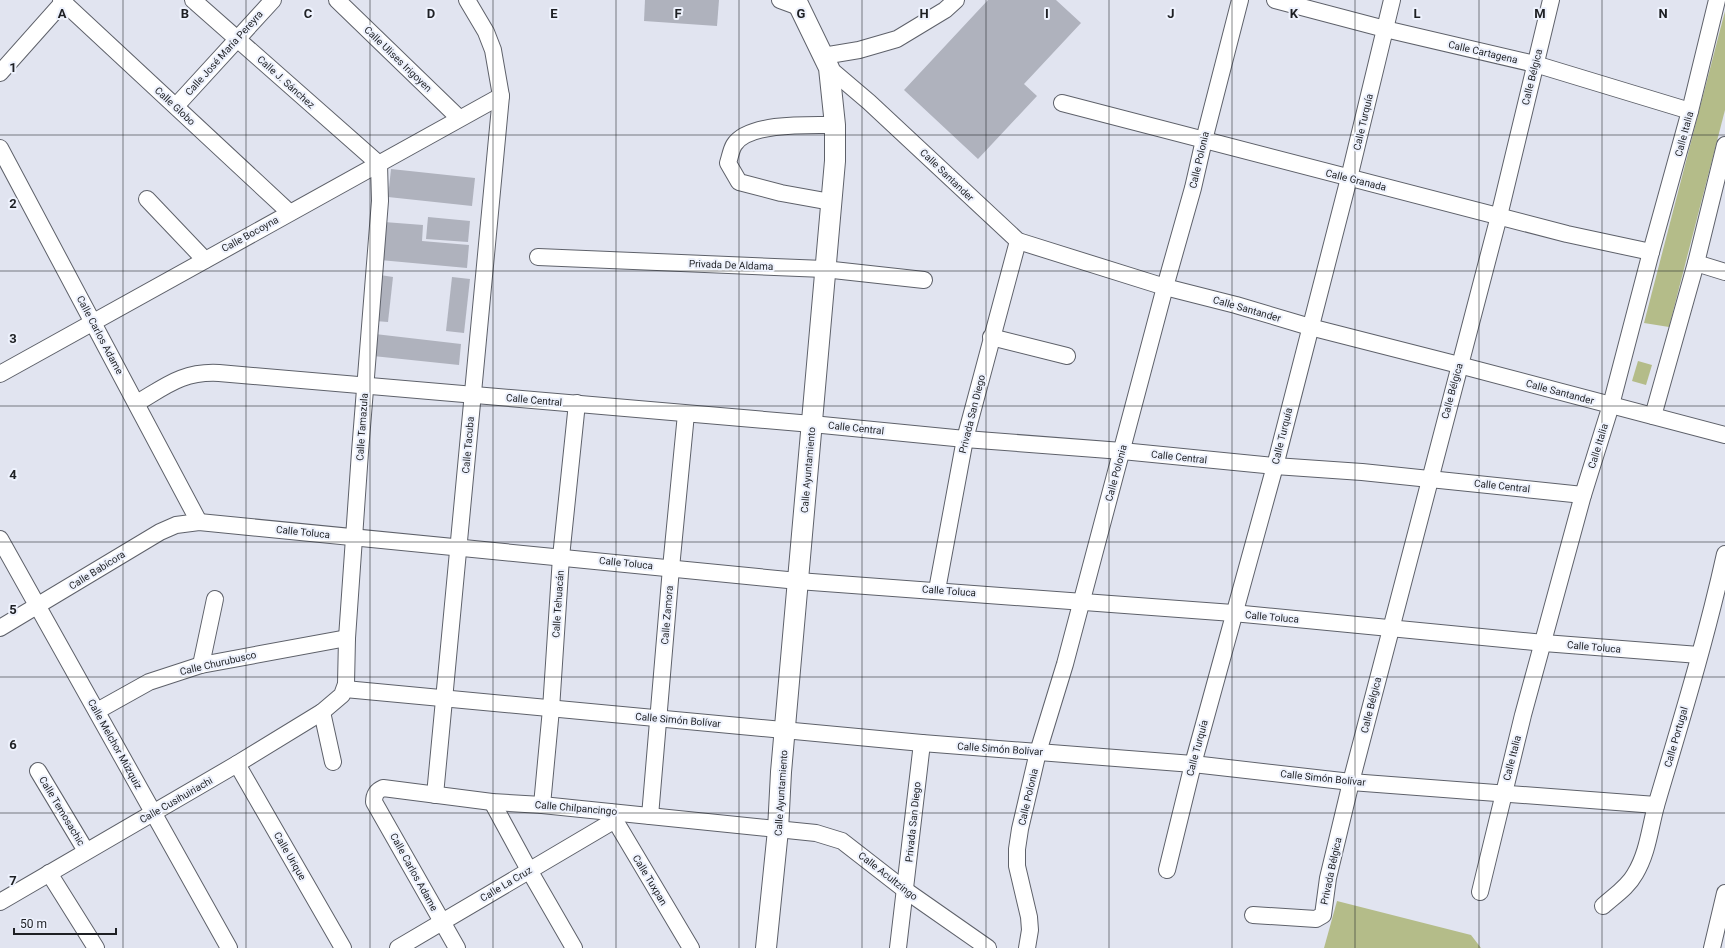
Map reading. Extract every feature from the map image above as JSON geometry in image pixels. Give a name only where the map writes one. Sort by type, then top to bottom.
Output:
[{"type":"main road","name":"Calle Ayuntamiento","points":[[766,948],[778,830],[824,269],[835,161],[835,125],[826,62],[797,4]]},
{"type":"street","name":"Calle J. Sánchez","points":[[193,0],[379,164]]},
{"type":"street","name":"Calle José María Pereyra","points":[[176,106],[273,0]]},
{"type":"street","name":"Calle Ulises Irigoyen","points":[[337,0],[459,118]]},
{"type":"street","name":"Calle Tacuba","points":[[435,795],[500,96],[493,50],[483,26],[467,0]]},
{"type":"street","points":[[780,0],[797,4]]},
{"type":"street","points":[[826,62],[897,39],[945,10],[956,0]]},
{"type":"street","name":"Calle Polonia","points":[[1027,948],[1030,930],[1029,917],[1017,866],[1017,850],[1020,829],[1038,752],[1065,664],[1165,287],[1193,188],[1240,0]]},
{"type":"street","name":"Calle Cartagena","points":[[1275,0],[1385,29],[1535,64],[1690,111]]},
{"type":"street","name":"Calle Turquía","points":[[1167,870],[1193,764],[1233,614],[1275,466],[1349,178],[1392,0]]},
{"type":"street","name":"Calle Bélgica","points":[[1351,782],[1499,216],[1551,0]]},
{"type":"street","name":"Calle Italia","points":[[1480,892],[1504,792],[1583,495],[1611,405],[1690,111],[1717,0]]},
{"type":"street","points":[[0,73],[63,1]]},
{"type":"street","name":"Calle Globo","points":[[63,1],[289,212]]},
{"type":"street","name":"Calle Santander","points":[[826,62],[1018,241],[1165,287],[1236,305],[1310,327],[1725,435]]},
{"type":"street","name":"Calle Bocoyna","points":[[0,374],[500,96]]},
{"type":"street","name":"Calle Granada","points":[[1062,103],[1567,234],[1651,252]]},
{"type":"street","points":[[831,202],[781,193],[739,182],[728,163],[734,144],[750,132],[784,126],[835,125]]},
{"type":"street","points":[[1653,416],[1696,263],[1725,145]]},
{"type":"street","name":"Calle Carlos Adame","points":[[0,148],[199,522]]},
{"type":"street","name":"Calle Tamazula","points":[[345,689],[347,638],[365,385],[380,201],[379,164]]},
{"type":"street","points":[[147,199],[205,260]]},
{"type":"street","name":"Privada San Diego","points":[[936,590],[965,439],[991,337],[1018,241]]},
{"type":"street","name":"Privada De Aldama","points":[[538,258],[824,269],[924,280]]},
{"type":"street","points":[[1696,263],[1725,272]]},
{"type":"street","points":[[991,337],[1067,356]]},
{"type":"street","name":"Calle Central","points":[[137,403],[179,379],[193,374],[206,372],[577,403],[965,439],[1122,451],[1430,479],[1583,495]]},
{"type":"street","name":"Calle Tehuacán","points":[[542,805],[552,709],[561,557],[577,403]]},
{"type":"street","name":"Calle Zamora","points":[[650,816],[670,568],[686,414]]},
{"type":"street","name":"Calle Toluca","points":[[199,522],[458,546],[798,581],[936,590],[1233,614],[1391,627],[1544,643],[1699,655]]},
{"type":"street","name":"Calle Babícora","points":[[0,628],[160,532],[176,525],[199,522]]},
{"type":"street","name":"Calle Melchor Múzquiz","points":[[0,539],[229,948]]},
{"type":"street","name":"Calle Portugal","points":[[1603,906],[1624,888],[1635,875],[1643,859],[1656,804],[1699,655],[1721,589],[1725,554]]},
{"type":"street","points":[[200,665],[215,599]]},
{"type":"street","name":"Calle Churubusco","points":[[97,710],[149,682],[200,665],[347,638]]},
{"type":"street","name":"Calle Simón Bolívar","points":[[345,689],[658,719],[786,729],[922,743],[1193,764],[1351,782],[1656,804]]},
{"type":"street","name":"Calle Cusihuiriachi","points":[[0,902],[86,850],[237,764],[322,712],[336,701],[345,689]]},
{"type":"street","points":[[322,712],[333,762]]},
{"type":"street","name":"Privada San Diego","points":[[898,948],[922,743]]},
{"type":"street","name":"Calle Urique","points":[[237,764],[343,948]]},
{"type":"street","name":"Calle Temosachic","points":[[38,771],[86,850]]},
{"type":"street","name":"Privada Bélgica","points":[[1253,915],[1316,919],[1322,915],[1328,878],[1351,782]]},
{"type":"street","name":"Calle Chilpancingo","points":[[375,794],[383,788],[492,802],[542,805],[612,816],[650,816],[778,830]]},
{"type":"street","name":"Calle Carlos Adame","points":[[375,794],[374,802],[456,948]]},
{"type":"street","points":[[492,802],[528,870],[574,948]]},
{"type":"street","name":"Calle La Cruz","points":[[398,948],[528,870],[612,816]]},
{"type":"street","name":"Calle Tuxpan","points":[[612,816],[691,948]]},
{"type":"street","name":"Calle Acultzingo","points":[[778,830],[816,832],[842,841],[905,890],[988,948]]},
{"type":"street","points":[[49,873],[96,948]]},
{"type":"street","points":[[1712,948],[1725,893]]},
{"type":"green space","points":[[1725,11],[1725,110],[1669,327],[1644,323]]},
{"type":"green space","points":[[1638,361],[1652,365],[1646,385],[1632,381]]},
{"type":"green space","points":[[1337,901],[1471,935],[1481,948],[1324,948]]},
{"type":"building","points":[[645,0],[719,0],[717,26],[644,21]]},
{"type":"building","points":[[988,0],[1056,0],[1081,23],[1024,84],[1037,96],[978,159],[904,90]]},
{"type":"building","points":[[391,169],[475,178],[472,206],[388,197]]},
{"type":"building","points":[[428,217],[470,221],[468,242],[426,239]]},
{"type":"building","points":[[384,222],[423,225],[422,241],[469,245],[467,268],[380,260]]},
{"type":"building","points":[[380,275],[393,277],[388,322],[375,321]]},
{"type":"building","points":[[452,277],[470,279],[464,333],[446,331]]},
{"type":"building","points":[[375,334],[461,344],[459,365],[373,356]]}]
